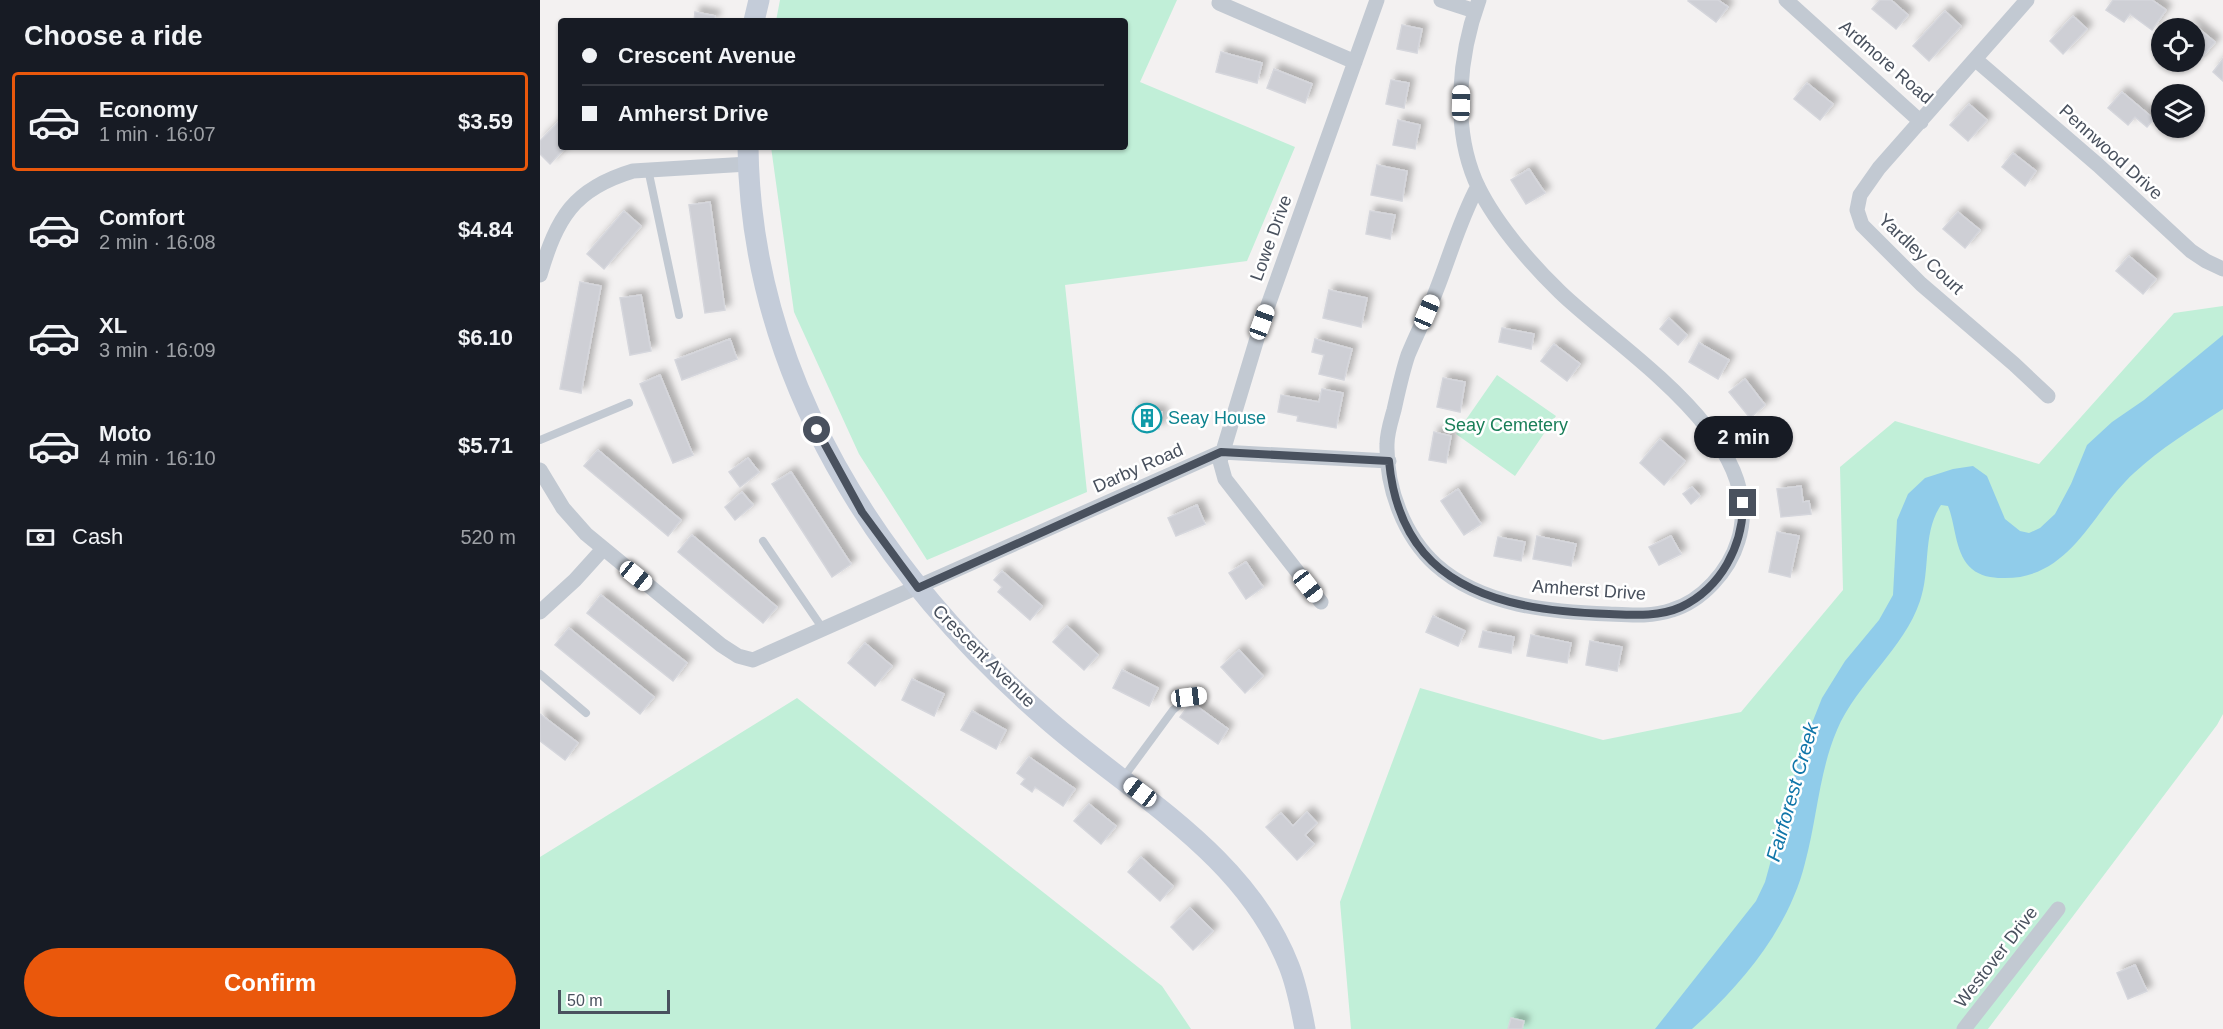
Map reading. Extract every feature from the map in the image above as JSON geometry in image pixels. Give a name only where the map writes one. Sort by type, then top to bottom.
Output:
[{"type":"street","points":[[755,18],[759,0]]},
{"type":"street","name":"Lowe Drive","points":[[1321,602],[1225,479],[1220,461],[1262,322],[1377,0]]},
{"type":"street","points":[[1442,0],[1477,5]]},
{"type":"street","name":"Ardmore Road","points":[[1786,0],[1921,122],[2027,0]]},
{"type":"street","points":[[1219,3],[1355,62]]},
{"type":"street","name":"Amherst Drive","points":[[1477,5],[1464,62],[1461,103],[1467,154],[1478,186],[1495,215],[1542,274],[1596,325],[1682,399],[1711,432],[1730,460],[1741,492],[1743,517],[1738,543],[1715,581],[1691,601],[1670,611],[1647,615],[1592,614],[1516,603],[1495,597],[1456,579],[1439,568],[1412,537],[1402,518],[1390,475],[1387,446],[1389,431],[1408,356],[1467,207],[1478,186]]},
{"type":"street","name":"Pennwood Drive","points":[[1976,60],[2098,165],[2191,250],[2206,261],[2223,269]]},
{"type":"street","name":"Yardley Court","points":[[1921,122],[1863,188],[1857,202],[1858,218],[1866,231],[1921,284],[2048,396]]},
{"type":"street","points":[[540,275],[555,230],[572,206],[598,185],[615,176],[648,169],[748,155]]},
{"type":"street","name":"Crescent Avenue","points":[[748,155],[754,228],[763,280],[777,331],[795,381],[817,430],[838,472],[869,522],[918,588],[962,638],[1013,689],[1058,728],[1186,829],[1238,883],[1258,909],[1289,966],[1299,998],[1305,1029]]},
{"type":"street","name":"Darby Road","points":[[540,470],[563,508],[603,549],[721,645],[745,659],[760,659],[1221,452],[1389,461]]},
{"type":"street","points":[[540,612],[575,580],[603,549]]},
{"type":"street","name":"Westover Drive","points":[[1964,1029],[2058,909]]},
{"type":"lane","points":[[648,169],[679,315]]},
{"type":"lane","points":[[540,440],[629,403]]},
{"type":"lane","points":[[763,540],[824,630]]},
{"type":"lane","points":[[540,674],[586,713]]},
{"type":"lane","points":[[1122,779],[1173,710],[1189,697],[1202,695]]},
{"type":"green space","points":[[780,0],[1177,0],[1140,82],[1295,147],[1247,261],[1065,285],[1087,492],[927,560],[859,454],[794,312],[771,150],[1128,150],[1128,18],[777,18]]},
{"type":"green space","points":[[2223,306],[2223,714],[1988,1029],[1351,1029],[1340,902],[1420,688],[1603,740],[1741,712],[1843,590],[1840,467],[1895,421],[2039,464],[2174,313]]},
{"type":"green space","name":"Seay Cemetery","points":[[1497,375],[1556,416],[1515,476],[1456,434]]},
{"type":"green space","points":[[797,698],[1162,986],[1191,1029],[540,1029],[540,857]]},
{"type":"water","name":"Fairforest Creek","points":[[2223,335],[2223,409],[2188,431],[2144,464],[2119,489],[2063,556],[2046,568],[2026,576],[2002,578],[1986,576],[1975,571],[1962,556],[1948,506],[1941,505],[1931,527],[1923,589],[1913,618],[1892,651],[1856,697],[1837,730],[1826,762],[1805,863],[1788,910],[1746,974],[1692,1029],[1655,1029],[1756,901],[1765,882],[1801,751],[1822,698],[1845,661],[1879,620],[1893,595],[1897,520],[1908,494],[1925,478],[1953,469],[1973,466],[1987,476],[2005,519],[2020,531],[2029,533],[2040,528],[2055,514],[2071,484],[2087,445],[2112,422],[2144,400]]},
{"type":"building","points":[[1689,0],[1718,0],[1728,7],[1716,22]]},
{"type":"building","points":[[1880,0],[1891,0],[1908,15],[1896,29],[1872,9]]},
{"type":"building","points":[[2113,0],[2152,0],[2166,10],[2160,18],[2151,18],[2151,29],[2130,14],[2124,22],[2106,10]]},
{"type":"building","points":[[1945,11],[1961,26],[1929,61],[1913,46]]},
{"type":"building","points":[[695,12],[715,16],[715,18],[694,18]]},
{"type":"building","points":[[2073,16],[2087,29],[2063,54],[2050,41]]},
{"type":"building","points":[[1402,25],[1422,29],[1417,53],[1397,49]]},
{"type":"building","points":[[2205,34],[2215,42],[2205,54]]},
{"type":"building","points":[[1221,52],[1262,63],[1257,83],[1216,72]]},
{"type":"building","points":[[2223,59],[2223,81],[2213,72]]},
{"type":"building","points":[[1274,69],[1312,84],[1305,103],[1267,88]]},
{"type":"building","points":[[1391,80],[1409,83],[1404,108],[1386,104]]},
{"type":"building","points":[[1807,83],[1833,104],[1820,120],[1794,99]]},
{"type":"building","points":[[2122,92],[2151,116],[2151,122],[2147,127],[2135,117],[2128,125],[2108,108]]},
{"type":"building","points":[[1969,104],[1987,120],[1968,141],[1950,125]]},
{"type":"building","points":[[1398,120],[1420,125],[1415,149],[1393,145]]},
{"type":"building","points":[[558,122],[558,150],[563,150],[550,164],[540,154],[540,141]]},
{"type":"building","points":[[2013,153],[2036,171],[2025,186],[2002,167]]},
{"type":"building","points":[[1377,165],[1407,171],[1402,201],[1371,195]]},
{"type":"building","points":[[1529,169],[1545,193],[1526,204],[1511,180]]},
{"type":"building","points":[[710,202],[725,310],[705,313],[689,205]]},
{"type":"building","points":[[624,211],[641,226],[604,269],[587,254]]},
{"type":"building","points":[[1370,211],[1395,215],[1390,239],[1366,234]]},
{"type":"building","points":[[1958,212],[1980,230],[1965,248],[1943,229]]},
{"type":"building","points":[[2129,256],[2156,279],[2143,294],[2116,271]]},
{"type":"building","points":[[580,282],[601,286],[581,393],[560,389]]},
{"type":"building","points":[[1329,290],[1367,298],[1361,327],[1323,318]]},
{"type":"building","points":[[641,295],[651,351],[630,355],[620,298]]},
{"type":"building","points":[[1669,318],[1687,335],[1678,345],[1660,329]]},
{"type":"building","points":[[1502,328],[1534,334],[1531,349],[1499,342]]},
{"type":"building","points":[[730,339],[737,359],[682,380],[675,360]]},
{"type":"building","points":[[1315,339],[1352,349],[1344,380],[1319,374],[1324,355],[1312,352]]},
{"type":"building","points":[[1699,343],[1729,360],[1718,379],[1689,362]]},
{"type":"building","points":[[1554,344],[1580,364],[1567,381],[1541,361]]},
{"type":"building","points":[[660,375],[693,455],[673,463],[640,384]]},
{"type":"building","points":[[1443,378],[1465,382],[1460,412],[1437,407]]},
{"type":"building","points":[[1745,379],[1765,405],[1750,418],[1729,392]]},
{"type":"building","points":[[1322,389],[1343,393],[1336,428],[1297,421],[1298,416],[1278,412],[1281,395],[1319,402]]},
{"type":"building","name":"Seay House","points":[[1136,407],[1162,412],[1159,429],[1132,424]]},
{"type":"building","points":[[1434,432],[1451,436],[1446,463],[1429,460]]},
{"type":"building","points":[[1660,439],[1685,461],[1664,485],[1640,463]]},
{"type":"building","points":[[598,450],[681,520],[668,536],[584,466]]},
{"type":"building","points":[[748,458],[759,472],[740,487],[729,472]]},
{"type":"building","points":[[791,472],[851,564],[832,577],[772,484]]},
{"type":"building","points":[[1801,486],[1803,502],[1809,501],[1811,514],[1781,517],[1777,489]]},
{"type":"building","points":[[1692,487],[1700,496],[1691,504],[1683,494]]},
{"type":"building","points":[[1458,489],[1481,524],[1464,535],[1441,501]]},
{"type":"building","points":[[742,492],[753,505],[735,520],[725,507]]},
{"type":"building","points":[[1197,505],[1205,524],[1176,536],[1168,518]]},
{"type":"building","points":[[1777,532],[1799,536],[1790,577],[1769,572]]},
{"type":"building","points":[[692,535],[777,607],[763,623],[678,552]]},
{"type":"building","points":[[1537,536],[1576,544],[1571,566],[1533,559]]},
{"type":"building","points":[[1671,536],[1681,554],[1659,565],[1649,547]]},
{"type":"building","points":[[1498,537],[1525,542],[1521,561],[1494,556]]},
{"type":"building","points":[[1246,562],[1263,587],[1246,599],[1229,573]]},
{"type":"building","points":[[1002,571],[1042,606],[1030,620],[998,592],[1002,587],[994,580]]},
{"type":"building","points":[[601,595],[687,663],[673,681],[587,613]]},
{"type":"building","points":[[1433,616],[1465,631],[1458,646],[1426,632]]},
{"type":"building","points":[[1067,626],[1098,655],[1084,670],[1053,642]]},
{"type":"building","points":[[569,628],[654,697],[640,714],[555,645]]},
{"type":"building","points":[[1483,631],[1514,637],[1511,653],[1479,647]]},
{"type":"building","points":[[1531,635],[1571,643],[1567,663],[1527,656]]},
{"type":"building","points":[[1590,641],[1622,647],[1617,671],[1586,665]]},
{"type":"building","points":[[865,643],[892,666],[875,686],[848,663]]},
{"type":"building","points":[[1239,650],[1263,676],[1245,693],[1221,667]]},
{"type":"building","points":[[1122,670],[1158,688],[1149,706],[1113,688]]},
{"type":"building","points":[[912,679],[944,694],[934,716],[902,700]]},
{"type":"building","points":[[1191,702],[1228,729],[1218,744],[1180,717]]},
{"type":"building","points":[[972,711],[1006,730],[996,749],[961,730]]},
{"type":"building","points":[[540,714],[578,743],[565,760],[540,741]]},
{"type":"building","points":[[1029,757],[1075,789],[1063,806],[1035,787],[1032,792],[1021,784],[1025,779],[1017,773]]},
{"type":"building","points":[[1089,804],[1116,826],[1101,844],[1074,821]]},
{"type":"building","points":[[1307,812],[1317,823],[1305,835],[1314,844],[1297,860],[1266,827],[1281,813],[1293,826]]},
{"type":"building","points":[[1141,857],[1173,886],[1160,901],[1128,872]]},
{"type":"building","points":[[1190,908],[1213,931],[1193,950],[1171,927]]},
{"type":"building","points":[[2135,965],[2147,991],[2128,999],[2117,973]]},
{"type":"building","points":[[1511,1018],[1524,1021],[1522,1029],[1508,1029]]},
{"type":"place","name":"Seay House","points":[[1147,418]]},
{"type":"route","points":[[817,430],[862,512],[918,588],[1221,452],[1389,461],[1390,475],[1402,518],[1412,537],[1439,568],[1475,589],[1495,597],[1537,608],[1592,614],[1659,614],[1681,607],[1704,592],[1724,569],[1738,543],[1743,503]]}]
